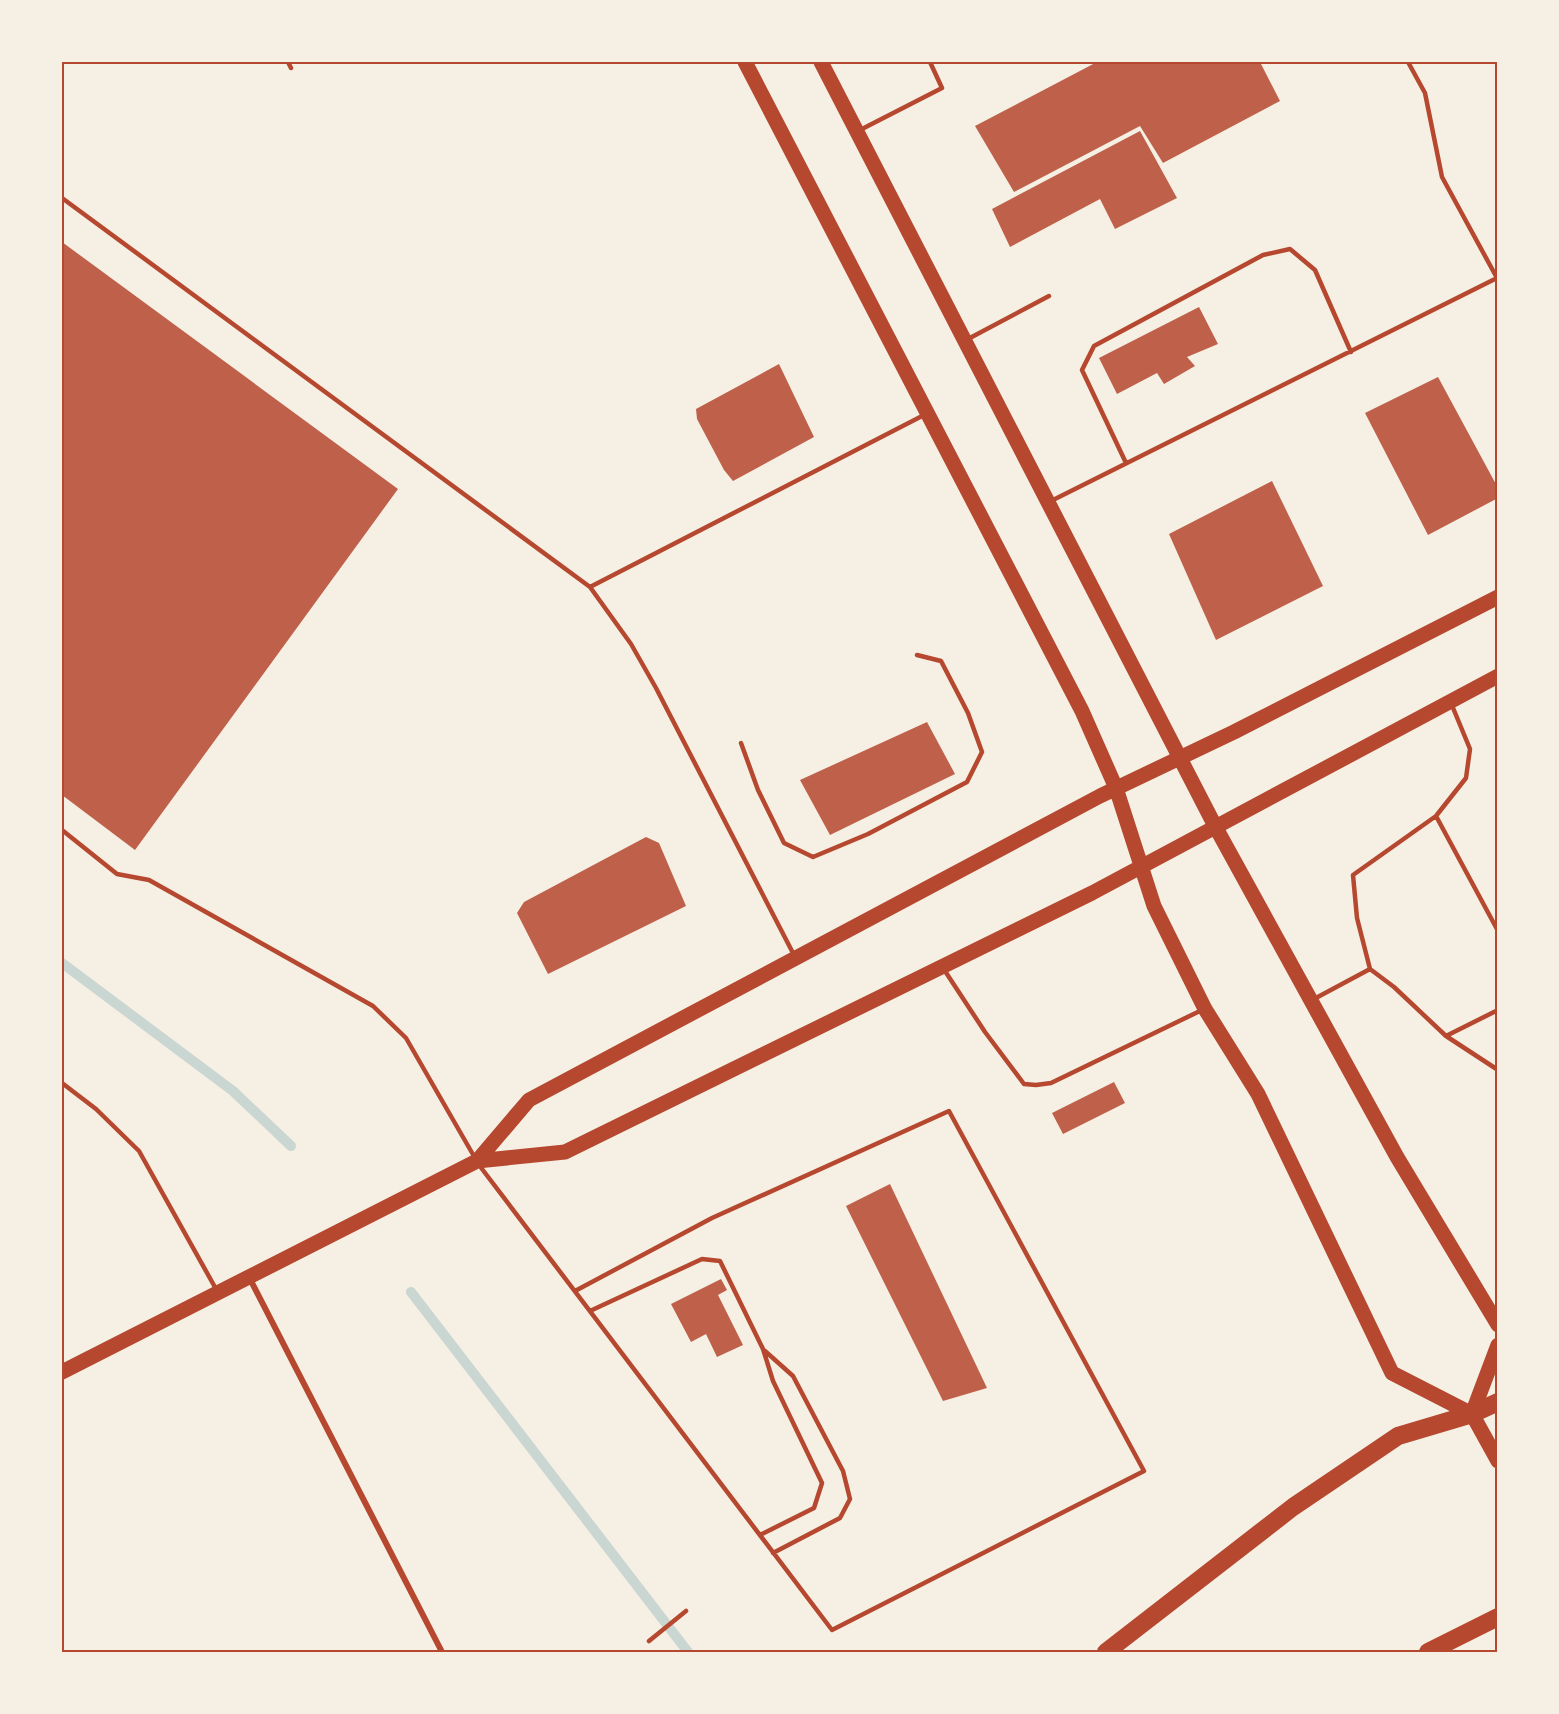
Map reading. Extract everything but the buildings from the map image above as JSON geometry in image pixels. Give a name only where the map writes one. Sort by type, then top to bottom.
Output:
[{"type":"highway","points":[[1106,1653],[1293,1507],[1398,1436],[1472,1414],[1497,1402]]},
{"type":"highway","points":[[1428,1653],[1497,1617]]},
{"type":"main road","points":[[745,62],[1082,711],[1116,788],[1154,906],[1205,1009],[1258,1094],[1392,1373],[1472,1414],[1497,1461]]},
{"type":"main road","points":[[821,62],[1215,826],[1396,1157],[1497,1325]]},
{"type":"main road","points":[[477,1161],[529,1100],[1116,788],[1180,758],[1497,597]]},
{"type":"main road","points":[[62,1371],[477,1161],[565,1152],[1141,867],[1497,676]]},
{"type":"main road","points":[[1472,1414],[1497,1345]]},
{"type":"street","points":[[249,1277],[442,1653]]},
{"type":"lane","points":[[288,62],[291,68]]},
{"type":"lane","points":[[857,132],[942,88],[930,62]]},
{"type":"lane","points":[[1049,502],[1497,279],[1442,177],[1425,93],[1408,62]]},
{"type":"lane","points":[[62,198],[590,587],[631,644],[646,670],[795,958]]},
{"type":"lane","points":[[1126,463],[1082,370],[1094,346],[1263,255],[1290,249],[1315,270],[1351,352]]},
{"type":"lane","points":[[965,340],[1049,296]]},
{"type":"lane","points":[[590,587],[928,413]]},
{"type":"lane","points":[[741,743],[758,790],[784,843],[813,857],[868,834],[967,782],[982,752],[968,713],[941,661],[917,655]]},
{"type":"lane","points":[[1450,701],[1470,749],[1466,778],[1436,816],[1353,875],[1356,918],[1370,969],[1394,987],[1446,1036],[1497,1070]]},
{"type":"lane","points":[[1436,816],[1497,931]]},
{"type":"lane","points":[[62,830],[117,874],[149,880],[373,1006],[406,1038],[477,1161],[590,1311],[760,1535],[773,1553],[832,1630],[1144,1472],[949,1111],[712,1218],[575,1291]]},
{"type":"lane","points":[[942,967],[985,1032],[1024,1084],[1051,1083],[1205,1009]]},
{"type":"lane","points":[[1310,1002],[1370,969]]},
{"type":"lane","points":[[1446,1036],[1497,1010]]},
{"type":"lane","points":[[62,1083],[96,1109],[139,1151],[218,1292]]},
{"type":"lane","points":[[590,1311],[702,1259],[720,1261],[763,1349],[773,1381],[822,1483],[814,1508],[760,1535]]},
{"type":"lane","points":[[763,1349],[792,1376],[843,1471],[850,1498],[840,1518],[773,1553]]},
{"type":"lane","points":[[649,1641],[686,1611]]},
{"type":"waterway","points":[[62,963],[233,1091],[291,1146]]},
{"type":"waterway","points":[[411,1292],[688,1652]]}]
